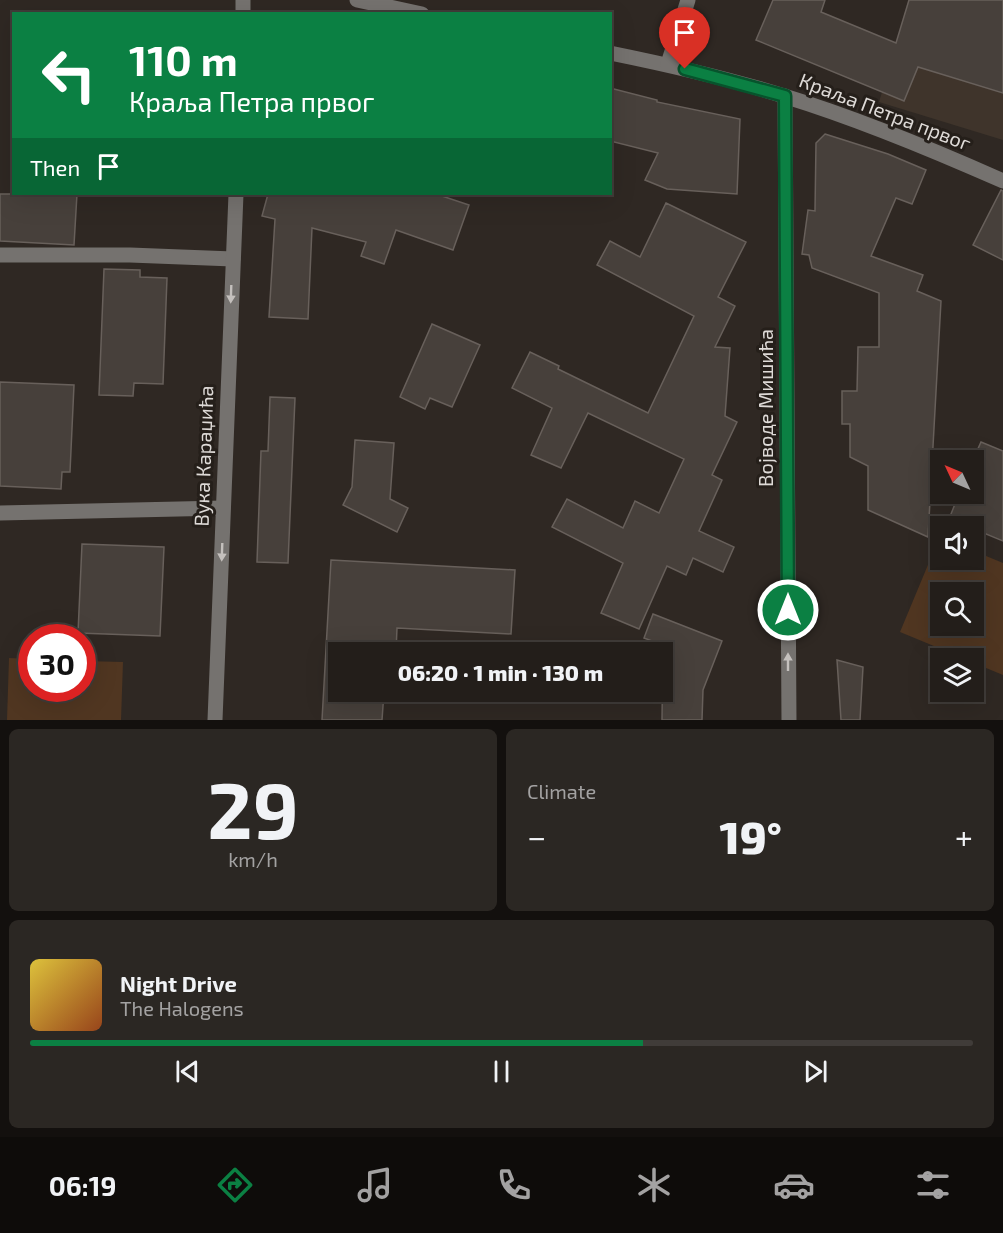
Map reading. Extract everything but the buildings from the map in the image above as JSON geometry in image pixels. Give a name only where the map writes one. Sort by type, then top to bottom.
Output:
[{"type":"street","points":[[357,0],[413,12]]},
{"type":"street","points":[[668,64],[688,0]]},
{"type":"street","name":"Краља Петра првог","points":[[612,53],[668,64],[785,96],[890,133],[1003,181]]},
{"type":"street","name":"Војводе Мишића","points":[[785,96],[789,720]]},
{"type":"street","name":"Вука Караџића","points":[[215,720],[236,195]]},
{"type":"street","points":[[0,255],[130,255],[233,259]]},
{"type":"street","points":[[0,513],[223,508]]},
{"type":"shaded area","points":[[910,0],[1003,0],[1003,140],[879,102]]},
{"type":"shaded area","points":[[984,555],[1003,563],[1003,675],[984,667],[984,648],[939,648],[900,632],[930,560],[930,570],[984,570]]},
{"type":"shaded area","points":[[9,658],[18,658],[18,702],[96,702],[96,661],[123,662],[121,720],[7,720]]},
{"type":"route","points":[[685,69],[785,96],[788,610]]}]
